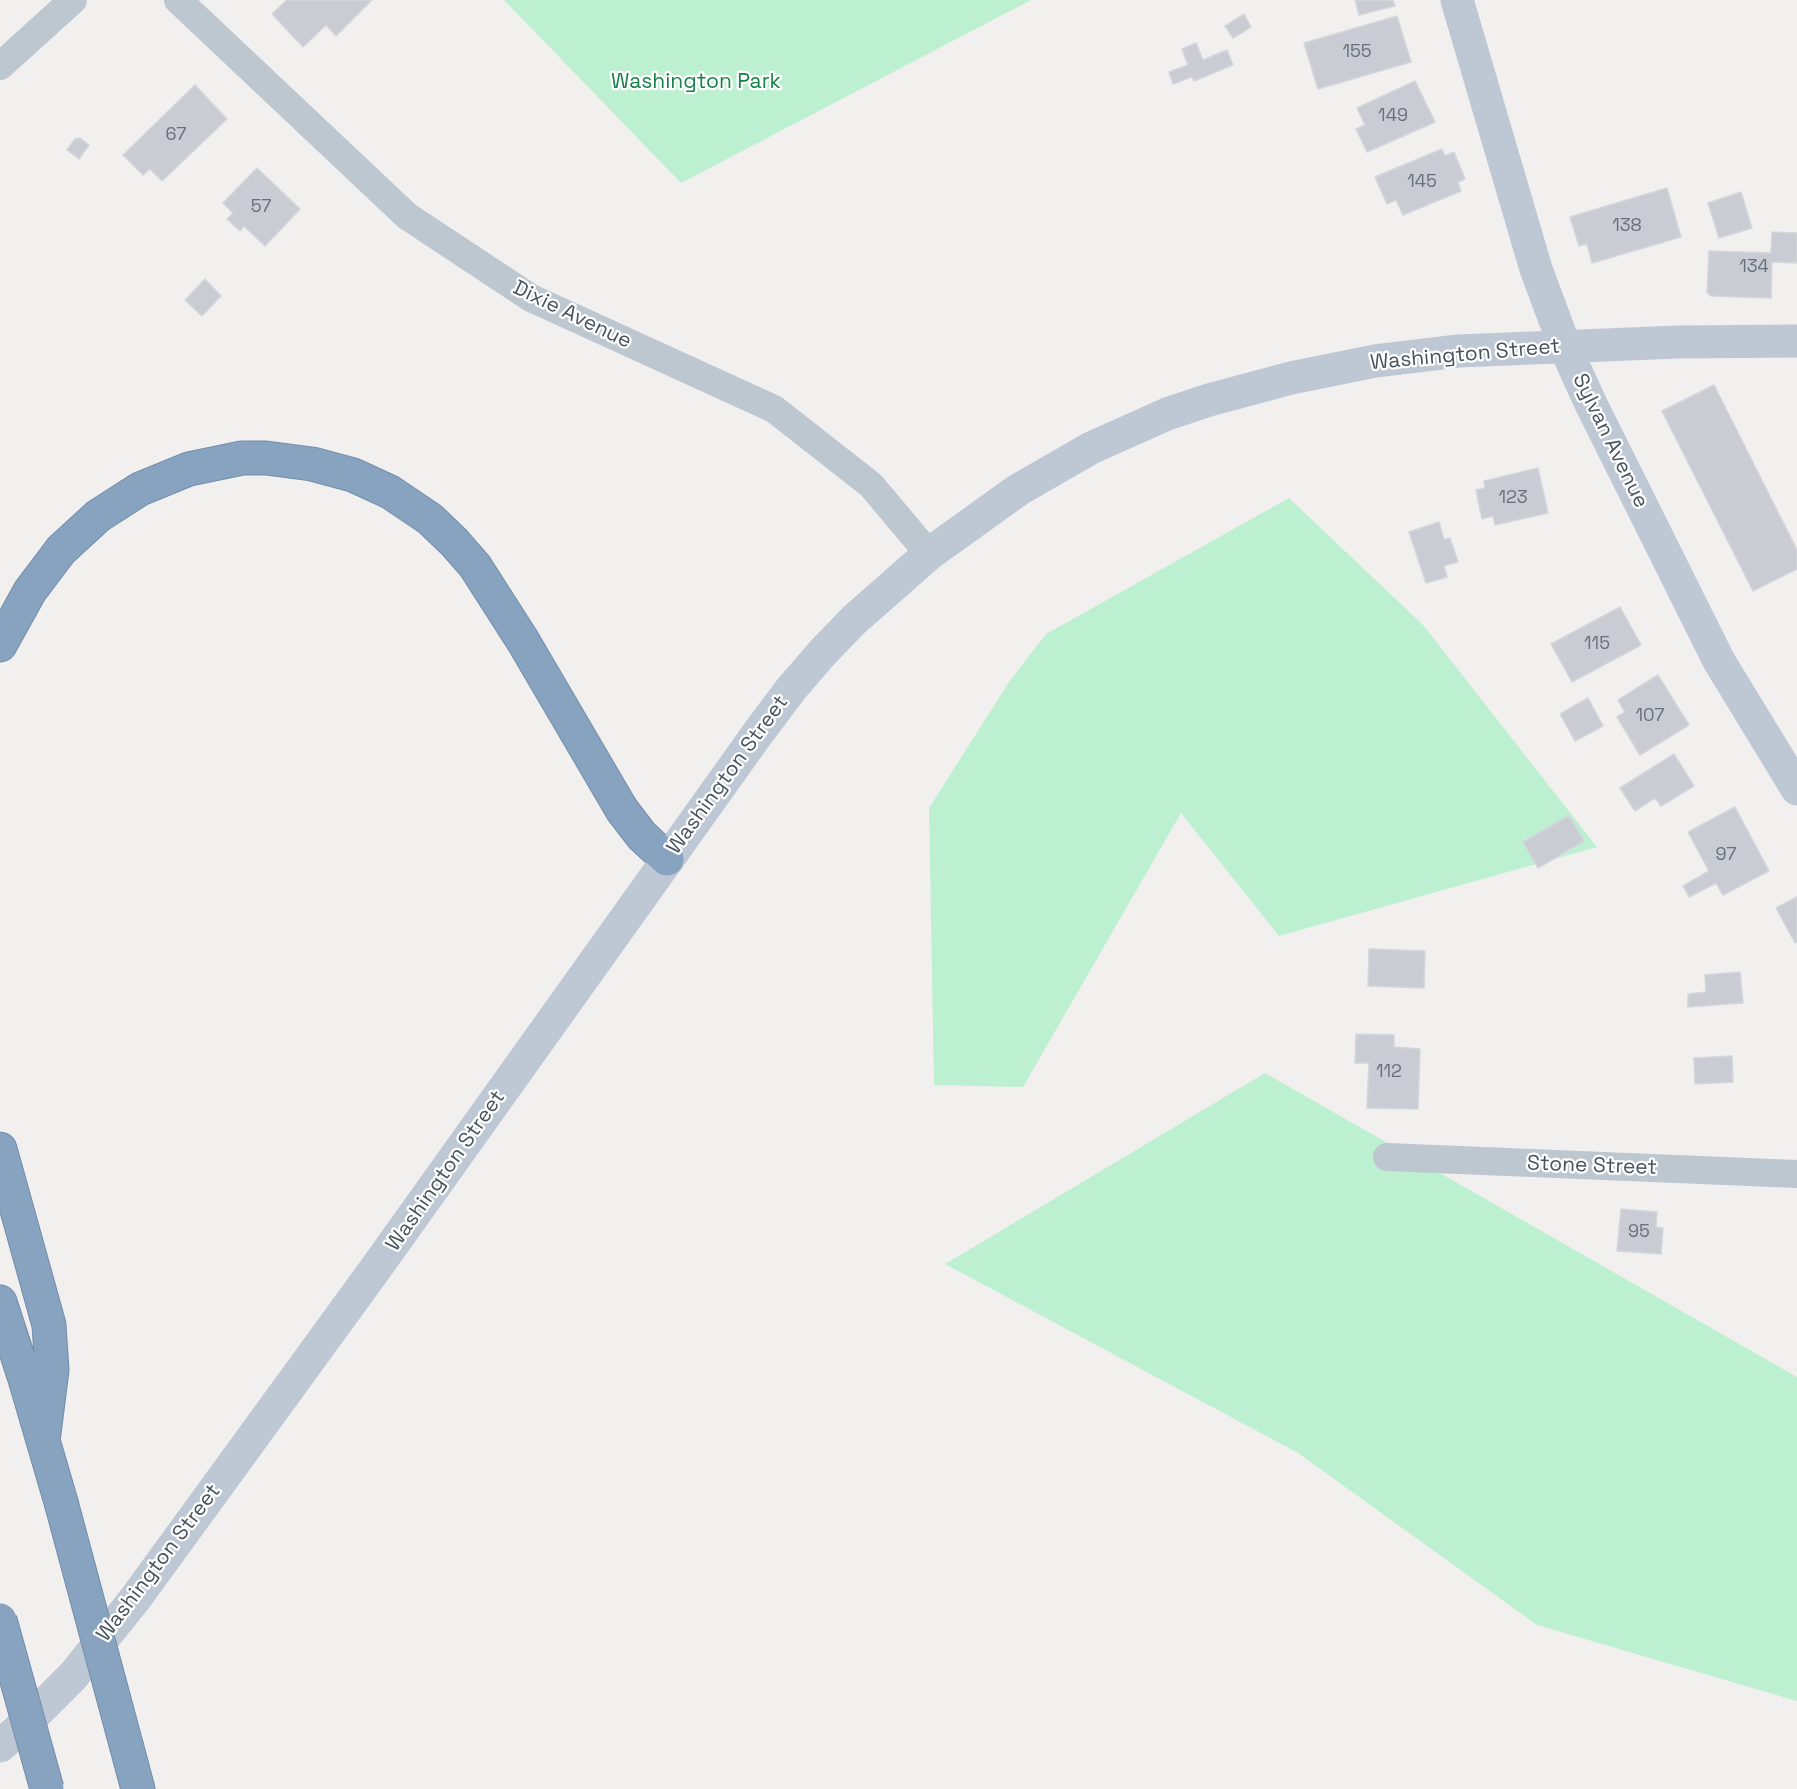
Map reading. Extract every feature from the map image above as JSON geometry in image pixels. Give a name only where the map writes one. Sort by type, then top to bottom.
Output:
[{"type":"highway","points":[[0,645],[30,591],[60,550],[98,516],[140,489],[189,469],[242,458],[266,458],[312,464],[353,475],[390,492],[430,519],[475,566],[523,641],[622,810],[642,836],[668,859]]},
{"type":"highway","points":[[0,1149],[49,1325],[51,1370],[43,1441]]},
{"type":"highway","points":[[0,1302],[61,1502],[138,1789]]},
{"type":"highway","points":[[0,1620],[47,1789]]},
{"type":"main road","name":"Sylvan Avenue","points":[[1457,0],[1536,269],[1564,346],[1719,661],[1797,789]]},
{"type":"main road","name":"Washington Street","points":[[0,1746],[73,1676],[135,1599],[390,1249],[758,732],[823,652],[889,587],[929,554],[989,509],[1059,466],[1124,433],[1167,414],[1209,400],[1291,378],[1375,361],[1458,351],[1564,346],[1797,341]]},
{"type":"street","points":[[0,66],[73,0]]},
{"type":"street","name":"Dixie Avenue","points":[[178,0],[407,216],[531,298],[774,409],[871,484],[929,554]]},
{"type":"street","name":"Stone Street","points":[[1387,1157],[1797,1174]]},
{"type":"green space","name":"Washington Park","points":[[504,0],[1031,0],[681,183]]},
{"type":"green space","points":[[1289,498],[1423,625],[1597,847],[1279,936],[1181,813],[1023,1087],[934,1085],[929,808],[1009,682],[1046,634]]},
{"type":"green space","points":[[1265,1073],[1797,1377],[1797,1701],[1537,1625],[1298,1453],[945,1264]]},
{"type":"building","points":[[287,0],[372,0],[336,36],[326,25],[303,47],[272,14]]},
{"type":"building","points":[[1355,0],[1393,0],[1395,6],[1359,15]]},
{"type":"building","points":[[1244,14],[1251,27],[1233,38],[1225,26]]},
{"type":"building","points":[[1397,16],[1411,62],[1318,89],[1304,43]]},
{"type":"building","points":[[1196,43],[1203,60],[1227,50],[1233,65],[1194,81],[1192,77],[1173,84],[1169,72],[1188,65],[1182,49]]},
{"type":"building","points":[[1415,81],[1435,122],[1367,152],[1356,129],[1365,125],[1357,108]]},
{"type":"building","points":[[195,85],[227,119],[162,181],[150,169],[143,175],[123,155]]},
{"type":"building","points":[[80,138],[89,145],[79,159],[67,150],[75,139]]},
{"type":"building","points":[[1442,149],[1445,156],[1454,152],[1465,179],[1458,182],[1461,191],[1403,215],[1396,200],[1387,204],[1375,177]]},
{"type":"building","points":[[257,168],[300,209],[265,246],[244,226],[240,231],[227,219],[233,213],[223,203]]},
{"type":"building","points":[[1667,188],[1681,237],[1592,263],[1587,244],[1579,246],[1570,217]]},
{"type":"building","points":[[1741,192],[1752,228],[1719,238],[1708,203]]},
{"type":"building","points":[[1772,232],[1797,233],[1797,263],[1772,262],[1771,298],[1711,296],[1707,292],[1709,251],[1771,253]]},
{"type":"building","points":[[205,279],[221,296],[202,316],[185,300]]},
{"type":"building","points":[[1714,385],[1797,550],[1797,569],[1753,591],[1662,411]]},
{"type":"building","points":[[1538,468],[1548,513],[1495,525],[1493,516],[1482,519],[1476,490],[1485,488],[1484,481]]},
{"type":"building","points":[[1439,522],[1444,540],[1450,538],[1458,562],[1444,566],[1447,577],[1426,583],[1409,532]]},
{"type":"building","points":[[1620,607],[1641,645],[1572,682],[1551,644]]},
{"type":"building","points":[[1658,675],[1689,725],[1640,755],[1617,717],[1625,712],[1618,700]]},
{"type":"building","points":[[1588,698],[1603,726],[1575,741],[1560,714]]},
{"type":"building","points":[[1674,754],[1694,786],[1661,806],[1655,798],[1635,811],[1620,788]]},
{"type":"building","points":[[1735,807],[1769,871],[1723,895],[1716,883],[1689,897],[1683,886],[1709,871],[1688,832]]},
{"type":"building","points":[[1566,817],[1570,817],[1584,841],[1538,868],[1523,842]]},
{"type":"building","points":[[1797,897],[1797,942],[1795,943],[1776,908]]},
{"type":"building","points":[[1369,949],[1425,951],[1424,988],[1368,986]]},
{"type":"building","points":[[1740,972],[1743,1003],[1688,1007],[1688,994],[1706,992],[1705,975]]},
{"type":"building","points":[[1356,1034],[1394,1035],[1394,1047],[1420,1049],[1418,1109],[1367,1108],[1369,1063],[1355,1063]]},
{"type":"building","points":[[1732,1056],[1733,1082],[1695,1084],[1694,1058]]},
{"type":"building","points":[[1621,1209],[1657,1212],[1656,1227],[1663,1228],[1661,1254],[1617,1251]]}]
